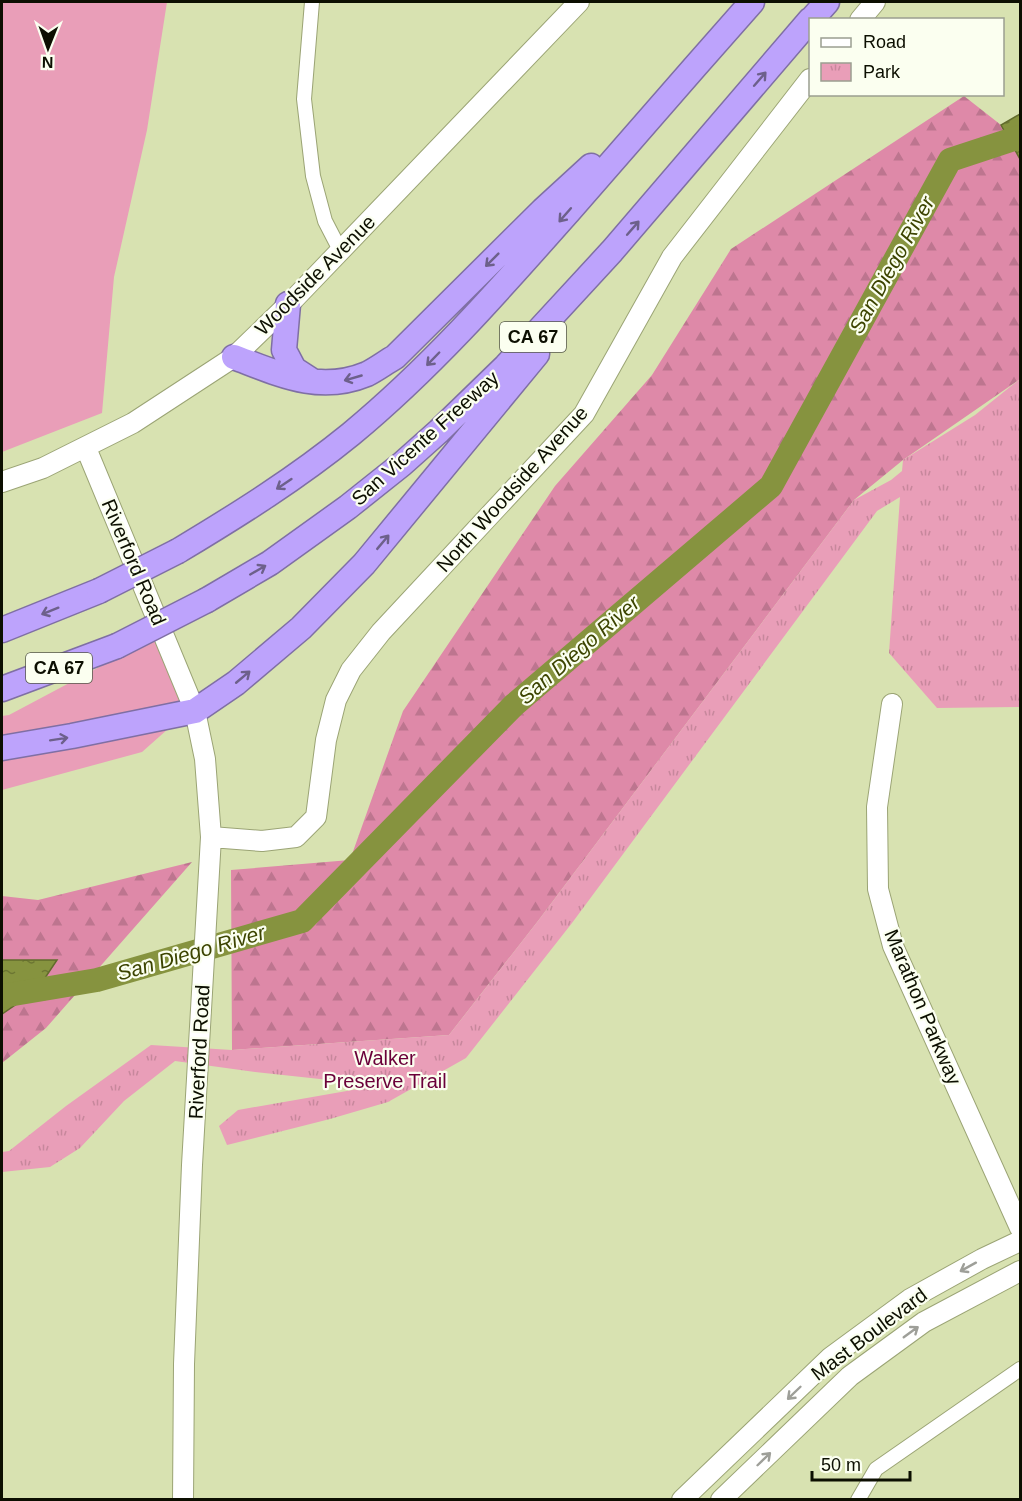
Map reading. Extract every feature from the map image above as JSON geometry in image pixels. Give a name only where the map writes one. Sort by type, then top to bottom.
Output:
[{"type":"highway","name":"CA 67","points":[[2,630],[99,591],[178,551],[242,513],[308,467],[352,432],[426,367],[513,275],[752,2]]},
{"type":"highway","name":"San Vicente Freeway","points":[[813,18],[827,2]]},
{"type":"highway","name":"San Vicente Freeway","points":[[2,689],[117,646],[207,600],[270,563],[348,507],[402,464],[506,366],[612,252],[809,22]]},
{"type":"highway","points":[[234,357],[292,379],[316,383],[338,382],[368,373],[394,357],[543,210],[673,92]]},
{"type":"highway","points":[[2,748],[195,711],[236,683],[301,628],[364,564],[539,352],[612,252]]},
{"type":"highway","points":[[288,304],[284,350],[294,369],[316,383]]},
{"type":"street","points":[[312,2],[304,99],[313,177],[325,221],[340,250]]},
{"type":"street","name":"Woodside Avenue","points":[[2,483],[43,468],[133,423],[234,357],[579,2]]},
{"type":"street","points":[[862,18],[875,2]]},
{"type":"street","name":"North Woodside Avenue","points":[[211,837],[262,841],[296,837],[316,817],[326,740],[336,700],[351,670],[381,632],[584,414],[672,257],[809,80]]},
{"type":"street","name":"Riverford Road","points":[[86,448],[195,711],[205,759],[211,837],[184,1364],[183,1500]]},
{"type":"street","name":"Marathon Parkway","points":[[892,704],[877,807],[878,889],[893,946],[1020,1228]]},
{"type":"street","name":"Mast Boulevard","points":[[682,1500],[831,1357],[910,1299],[982,1259],[1020,1241]]},
{"type":"street","name":"Mast Boulevard","points":[[721,1500],[850,1376],[924,1322],[1020,1271]]},
{"type":"street","points":[[858,1500],[876,1469],[1020,1369]]},
{"type":"green space","points":[[2,2],[167,2],[147,130],[114,277],[102,413],[2,452]]},
{"type":"green space","points":[[964,96],[1001,125],[1020,159],[1020,379],[903,460],[854,500],[538,921],[449,1035],[232,1050],[231,870],[350,860],[403,711],[555,486],[652,375],[731,249]]},
{"type":"green space","name":"Walker Preserve Trail","points":[[1020,379],[1020,707],[937,708],[889,653],[900,497],[877,511],[572,923],[466,1058],[388,1102],[227,1145],[219,1126],[238,1110],[358,1089],[357,1083],[175,1061],[124,1101],[80,1148],[50,1167],[2,1172],[2,1152],[9,1151],[66,1106],[151,1045],[232,1050],[449,1035],[538,921],[854,500],[891,480],[902,471],[903,460],[975,415]]},
{"type":"green space","points":[[154,638],[186,713],[142,752],[2,790],[2,716],[9,715]]},
{"type":"green space","points":[[192,862],[46,1028],[2,1063],[2,896],[38,900]]},
{"type":"water","points":[[1020,114],[1020,159],[1001,125]]},
{"type":"water","points":[[2,960],[57,960],[37,990],[2,1014]]},
{"type":"waterway","name":"San Diego River","points":[[2,996],[97,980],[302,921],[514,705],[771,486],[950,160],[1020,137]]}]
